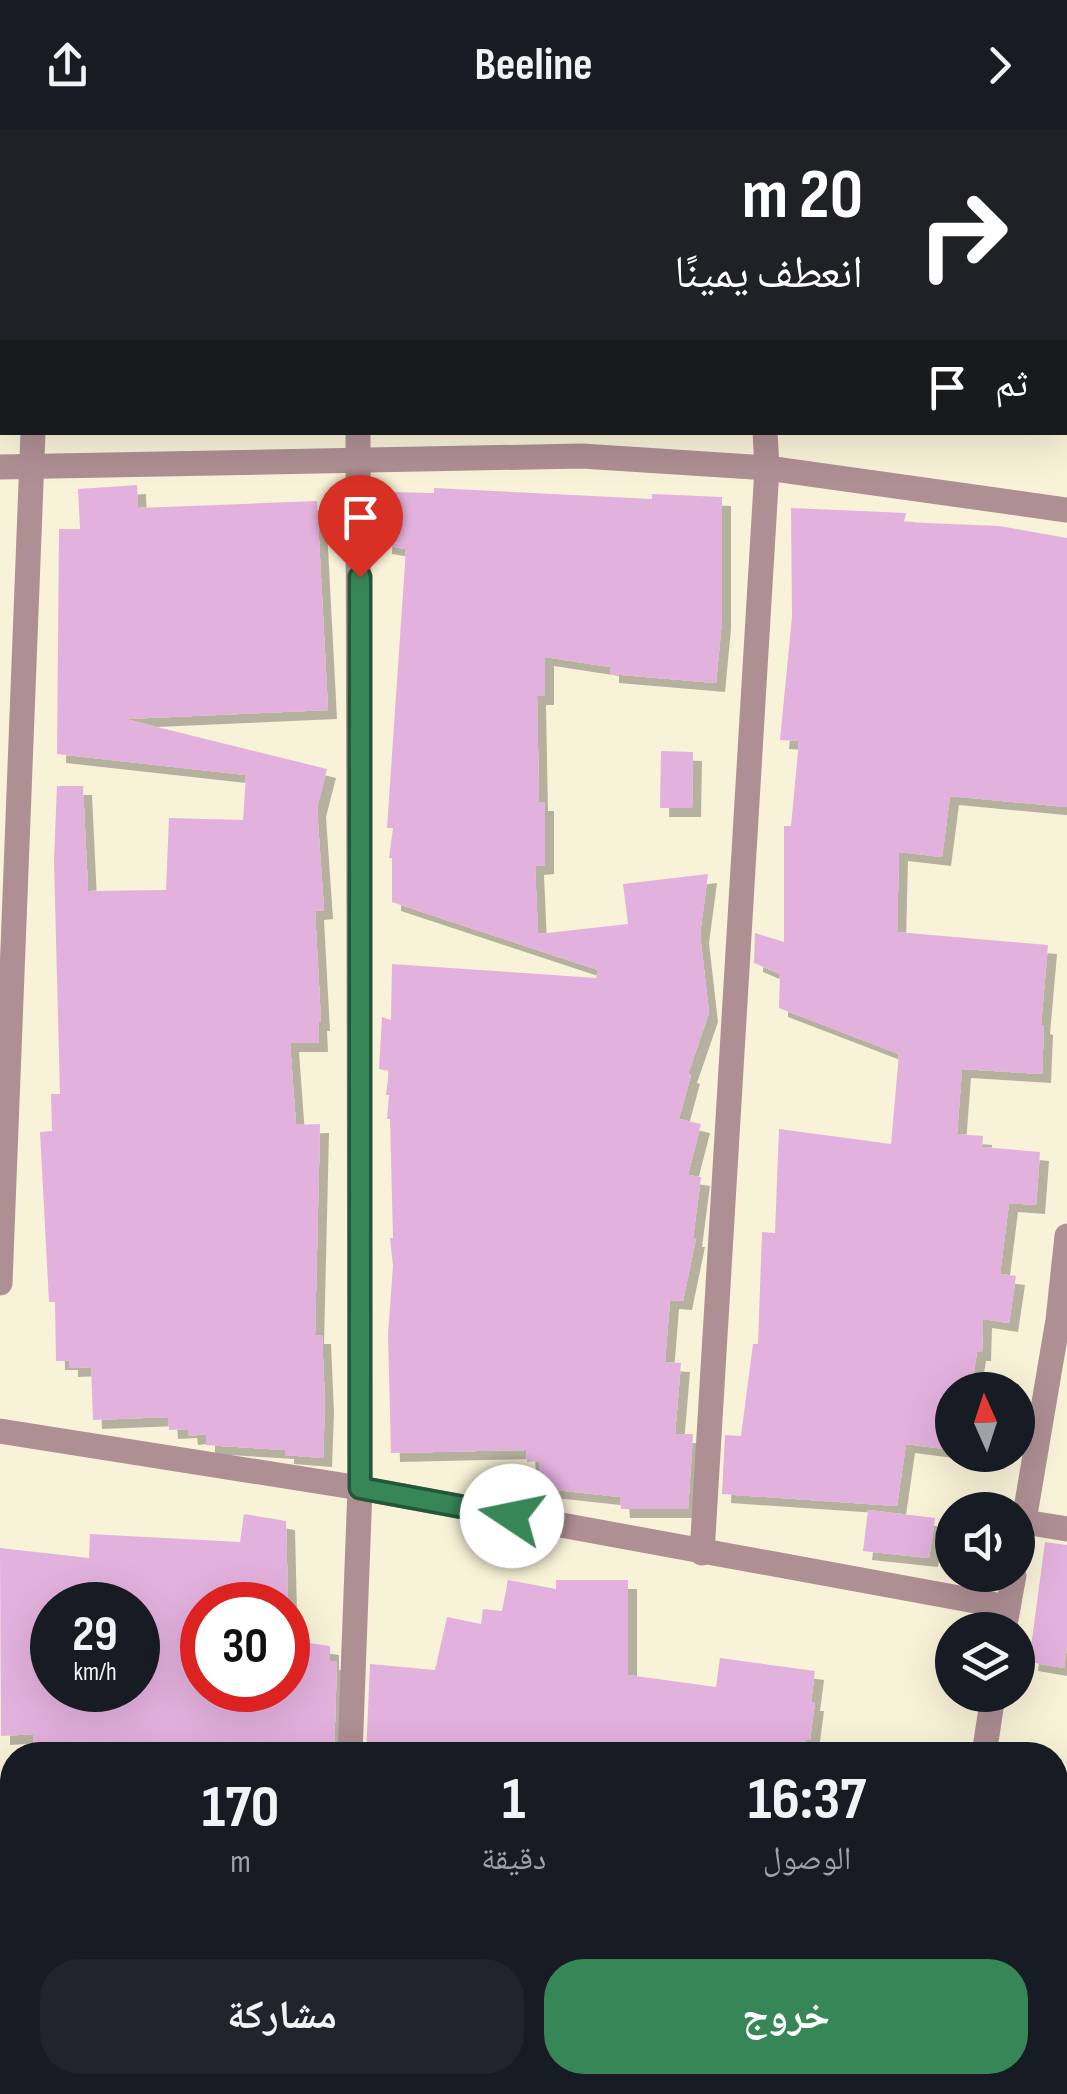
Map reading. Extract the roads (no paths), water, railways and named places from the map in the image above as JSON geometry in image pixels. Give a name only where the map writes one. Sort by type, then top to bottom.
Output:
[{"type":"street","points":[[0,1283],[33,435]]},
{"type":"street","points":[[702,1553],[767,468],[765,435]]},
{"type":"street","points":[[350,1742],[360,1488],[359,446]]},
{"type":"street","points":[[0,466],[359,446],[767,468],[1067,510]]},
{"type":"street","points":[[1029,1492],[1058,1320],[1067,1236]]},
{"type":"street","points":[[0,1431],[360,1488],[702,1553],[974,1612]]},
{"type":"street","points":[[1035,1524],[1067,1529]]},
{"type":"street","points":[[986,1742],[991,1712]]}]
